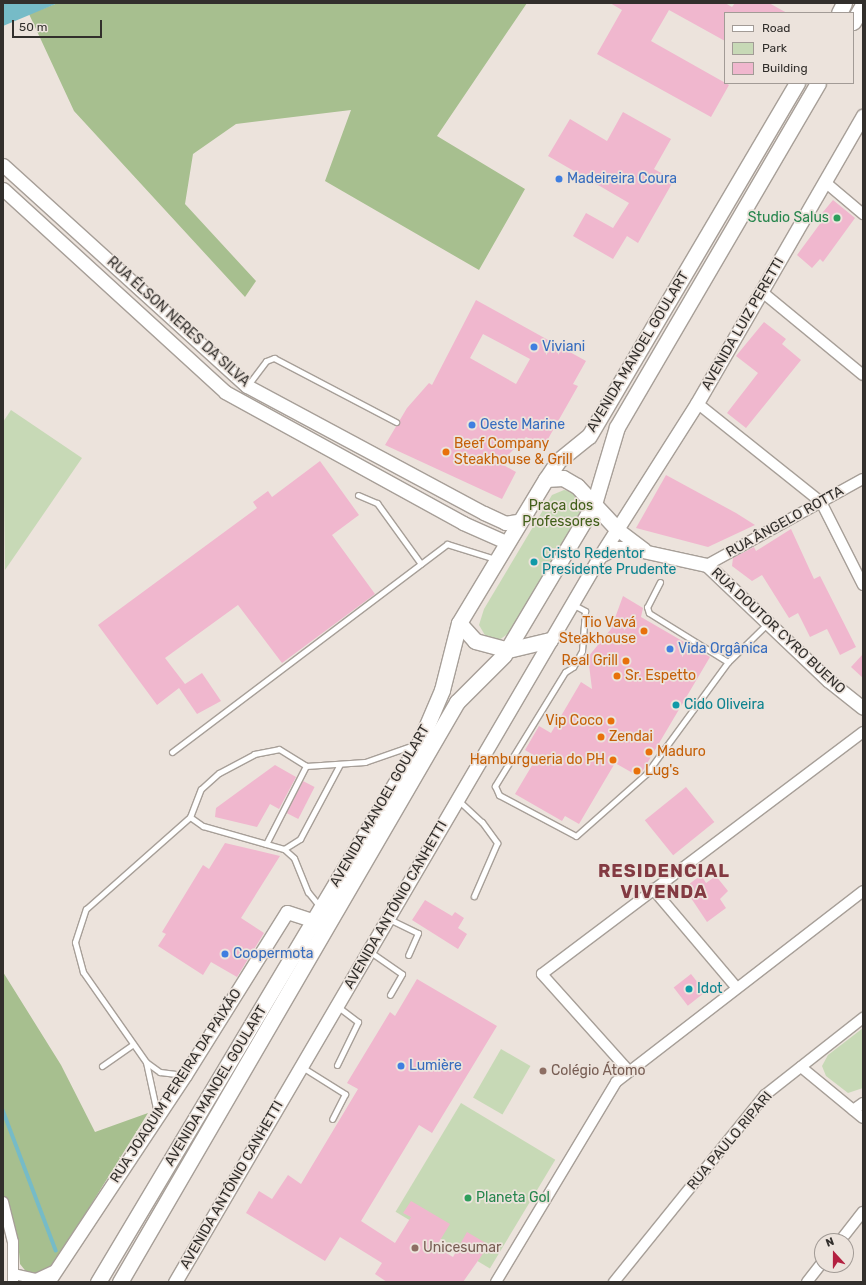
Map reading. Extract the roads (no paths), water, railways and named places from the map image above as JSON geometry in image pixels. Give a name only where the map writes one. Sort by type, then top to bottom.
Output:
[{"type":"main road","points":[[840,12],[844,3]]},
{"type":"main road","points":[[854,20],[863,5]]},
{"type":"main road","name":"AVENIDA MANOEL GOULART","points":[[98,1282],[419,744],[442,690],[459,623],[559,460],[589,436],[796,84]]},
{"type":"main road","name":"AVENIDA MANOEL GOULART","points":[[120,1282],[457,702],[508,650],[594,504],[617,427],[817,84]]},
{"type":"main road","points":[[546,479],[563,478],[577,486],[617,529]]},
{"type":"main road","points":[[459,623],[475,641],[508,650],[550,640]]},
{"type":"street","name":"AVENIDA LUIZ PERETTI","points":[[617,529],[697,403],[863,116]]},
{"type":"street","name":"RUA ÉLSON NERES DA SILVA","points":[[3,165],[247,386],[505,523],[522,520]]},
{"type":"street","points":[[825,182],[863,214]]},
{"type":"street","name":"RUA ÉLSON NERES DA SILVA","points":[[3,189],[225,392],[382,480],[508,543]]},
{"type":"street","points":[[761,291],[863,375]]},
{"type":"street","points":[[697,403],[821,502],[863,585]]},
{"type":"street","points":[[382,480],[392,464]]},
{"type":"street","name":"RUA ÂNGELO ROTTA","points":[[707,565],[863,479]]},
{"type":"street","name":"RUA DOUTOR CYRO BUENO","points":[[617,529],[644,549]]},
{"type":"street","name":"AVENIDA ANTÔNIO CANHETTI","points":[[175,1282],[458,800],[550,640],[617,529]]},
{"type":"street","name":"RUA DOUTOR CYRO BUENO","points":[[600,556],[615,548],[644,549],[707,565],[768,623],[863,708]]},
{"type":"street","points":[[628,1070],[542,974],[863,732]]},
{"type":"street","points":[[653,889],[736,987]]},
{"type":"street","points":[[496,1282],[616,1082],[628,1070],[863,891]]},
{"type":"street","name":"RUA JOAQUIM PEREIRA DA PAIXÃO","points":[[48,1282],[158,1117],[287,912],[318,915]]},
{"type":"street","name":"RUA PAULO RIPARI","points":[[614,1282],[765,1095],[863,1018]]},
{"type":"street","points":[[801,1067],[863,1118]]},
{"type":"street","points":[[853,1110],[863,1103]]},
{"type":"street","points":[[3,1202],[13,1242],[14,1278],[36,1279],[56,1269]]},
{"type":"street","points":[[846,1233],[863,1212]]},
{"type":"street","points":[[807,1282],[814,1273]]},
{"type":"lane","points":[[247,386],[266,361],[274,358],[396,422]]},
{"type":"lane","points":[[358,495],[377,503],[421,564]]},
{"type":"lane","points":[[172,752],[447,544],[498,559]]},
{"type":"lane","points":[[660,582],[647,607],[649,613],[728,662]]},
{"type":"lane","points":[[572,604],[585,612],[582,651],[573,667],[565,672],[495,786],[499,795],[572,835],[583,833],[646,774],[728,662],[768,623]]},
{"type":"lane","points":[[185,1075],[160,1072],[146,1062],[83,972],[75,942],[86,909],[190,817],[201,789],[220,773],[254,754],[279,749],[306,766],[340,764],[365,762],[419,744]]},
{"type":"lane","points":[[284,849],[300,839],[340,764]]},
{"type":"lane","points":[[266,844],[306,766]]},
{"type":"lane","points":[[458,800],[482,822],[497,843],[474,896]]},
{"type":"lane","points":[[190,817],[203,826],[284,849],[294,858],[318,915]]},
{"type":"lane","points":[[388,919],[418,933],[408,955]]},
{"type":"lane","points":[[369,951],[402,974],[390,995]]},
{"type":"lane","points":[[337,1006],[358,1022],[337,1065]]},
{"type":"lane","points":[[102,1066],[133,1044]]},
{"type":"lane","points":[[146,1062],[158,1117]]},
{"type":"lane","points":[[302,1066],[345,1094],[332,1119]]},
{"type":"water","points":[[3,3],[58,3],[3,26]]},
{"type":"waterway","points":[[3,1110],[56,1250]]},
{"type":"place","name":"Madeireira Coura","points":[[559,179]]},
{"type":"place","name":"Studio Salus","points":[[837,218]]},
{"type":"place","name":"Viviani","points":[[534,347]]},
{"type":"place","name":"Oeste Marine","points":[[472,425]]},
{"type":"place","name":"Beef Company Steakhouse & Grill","points":[[446,452]]},
{"type":"place","name":"Cristo Redentor Presidente Prudente","points":[[534,562]]},
{"type":"place","name":"Tio Vavá Steakhouse","points":[[644,631]]},
{"type":"place","name":"Vida Orgânica","points":[[670,649]]},
{"type":"place","name":"Real Grill","points":[[626,661]]},
{"type":"place","name":"Sr. Espetto","points":[[617,676]]},
{"type":"place","name":"Cido Oliveira","points":[[676,705]]},
{"type":"place","name":"Vip Coco","points":[[611,721]]},
{"type":"place","name":"Zendai","points":[[601,737]]},
{"type":"place","name":"Maduro","points":[[649,752]]},
{"type":"place","name":"Hamburgueria do PH","points":[[613,760]]},
{"type":"place","name":"Lug's","points":[[637,771]]},
{"type":"place","name":"Coopermota","points":[[225,954]]},
{"type":"place","name":"Idot","points":[[689,989]]},
{"type":"place","name":"Lumière","points":[[401,1066]]},
{"type":"place","name":"Colégio Átomo","points":[[543,1071]]},
{"type":"place","name":"Planeta Gol","points":[[468,1198]]},
{"type":"place","name":"Unicesumar","points":[[415,1248]]},
{"type":"district","name":"RESIDENCIAL VIVENDA","points":[[664,882]]},
{"type":"park label","name":"Praça dos Professores","points":[[561,514]]}]
